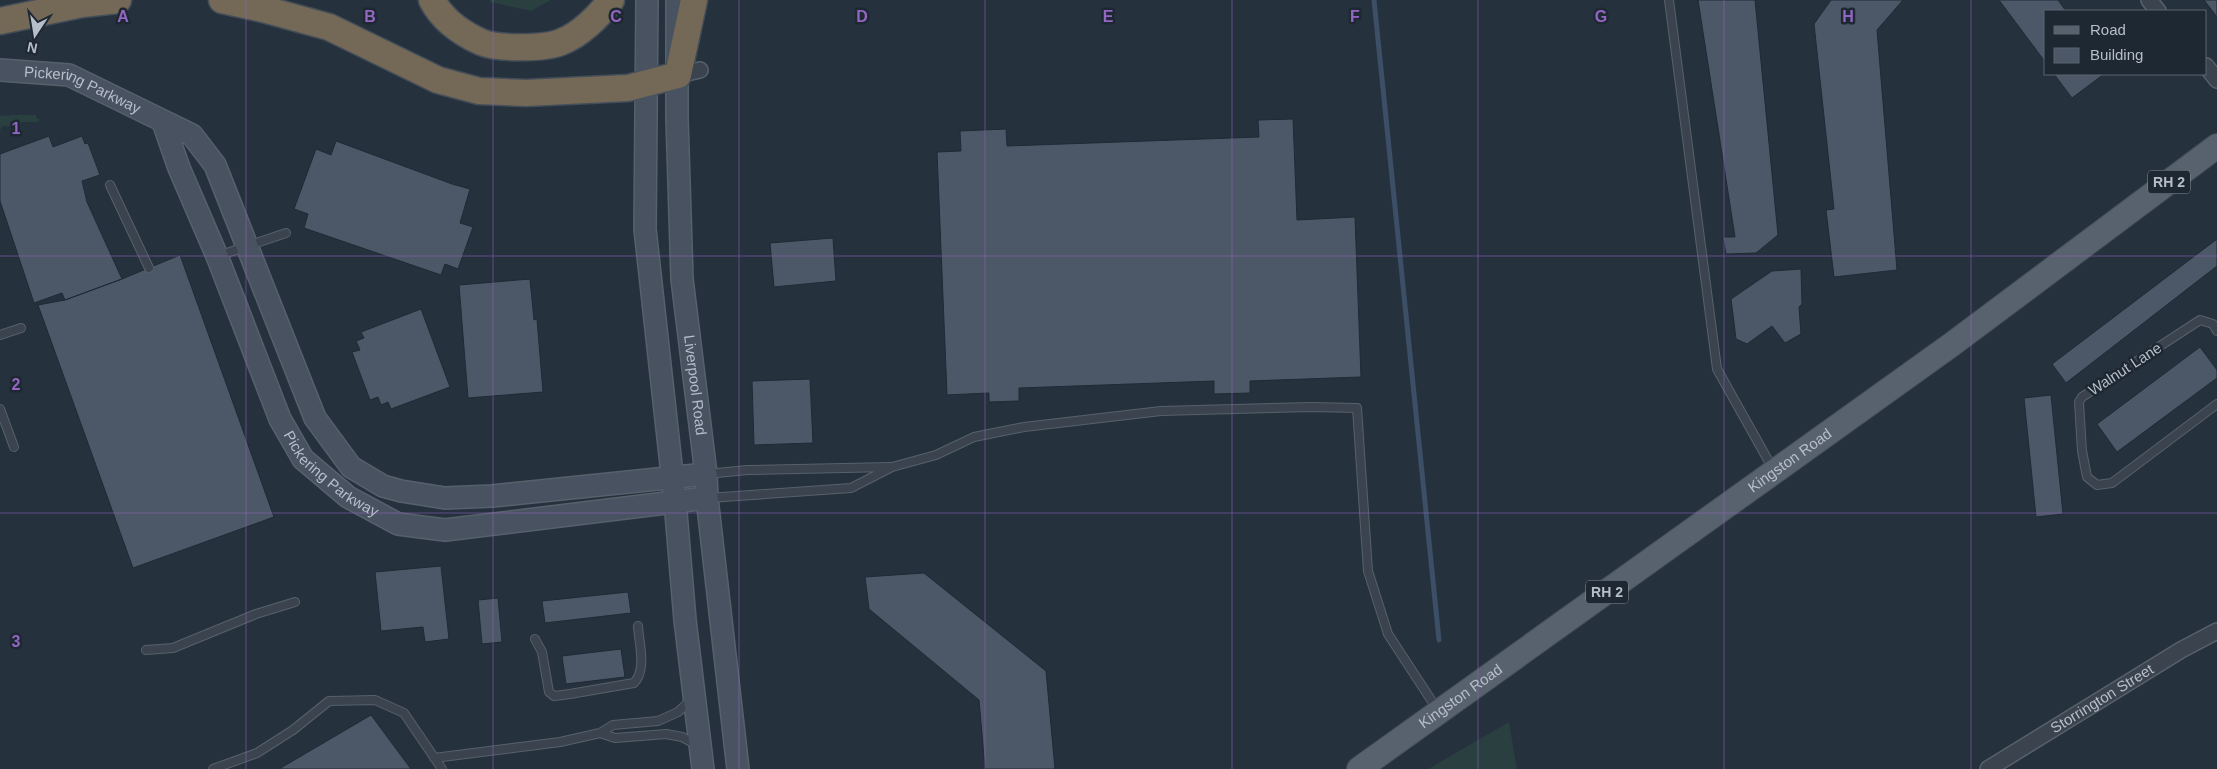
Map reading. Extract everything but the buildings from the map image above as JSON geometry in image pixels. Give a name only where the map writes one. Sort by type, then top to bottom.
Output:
[{"type":"highway","points":[[0,21],[82,4],[118,0]]},
{"type":"highway","points":[[222,0],[329,27],[438,80],[479,91],[526,93],[628,88],[689,72],[694,0]]},
{"type":"highway","points":[[432,0],[439,13],[456,27],[482,42],[529,48],[561,42],[596,19],[611,0]]},
{"type":"main road","name":"Kingston Road","points":[[1359,769],[1440,713],[1950,345],[2217,146]]},
{"type":"street","points":[[647,0],[645,229],[675,501],[685,620],[703,769]]},
{"type":"street","name":"Liverpool Road","points":[[677,0],[689,72],[682,279],[706,474],[707,498],[738,769]]},
{"type":"street","points":[[2149,0],[2157,10]]},
{"type":"street","points":[[2207,67],[2217,80]]},
{"type":"street","name":"Pickering Parkway","points":[[0,70],[69,75],[192,135],[215,165],[315,418],[351,467],[383,486],[445,498],[492,496],[706,474]]},
{"type":"street","name":"Pickering Parkway","points":[[163,122],[179,168],[280,419],[303,459],[342,492],[366,508],[398,524],[445,530],[707,498]]},
{"type":"street","name":"Storrington Street","points":[[1988,769],[2181,650],[2217,631]]},
{"type":"lane","points":[[1669,0],[1716,369],[1774,471]]},
{"type":"lane","points":[[110,185],[149,268]]},
{"type":"lane","points":[[216,256],[286,233]]},
{"type":"lane","name":"Walnut Lane","points":[[2217,331],[2213,324],[2200,320],[2082,398],[2079,402],[2082,451],[2087,477],[2097,485],[2112,483],[2217,404]]},
{"type":"lane","points":[[0,335],[21,328]]},
{"type":"lane","points":[[706,474],[756,470],[892,467],[936,456],[974,437],[1072,421],[1171,411],[1312,407],[1358,408],[1368,571],[1388,634],[1440,713]]},
{"type":"lane","points":[[0,409],[14,447]]},
{"type":"lane","points":[[707,498],[851,488],[892,467]]},
{"type":"lane","points":[[146,650],[173,648],[256,614],[295,602]]},
{"type":"lane","points":[[535,639],[542,652],[549,692],[554,696],[570,694],[634,683],[639,678],[641,668],[638,626]]},
{"type":"lane","points":[[434,758],[560,742],[600,733],[614,725],[658,721],[678,712],[695,697]]},
{"type":"lane","points":[[213,769],[257,753],[293,730],[329,701],[375,700],[404,713],[442,769]]},
{"type":"lane","points":[[600,733],[615,738],[666,734],[682,737],[701,748]]},
{"type":"green space","points":[[490,0],[551,0],[531,11],[490,2]]},
{"type":"green space","points":[[36,115],[39,122],[21,122],[20,127],[2,126],[0,131],[0,116]]},
{"type":"green space","points":[[1509,722],[1517,769],[1428,769]]},
{"type":"waterway","points":[[1374,0],[1439,640]]}]
